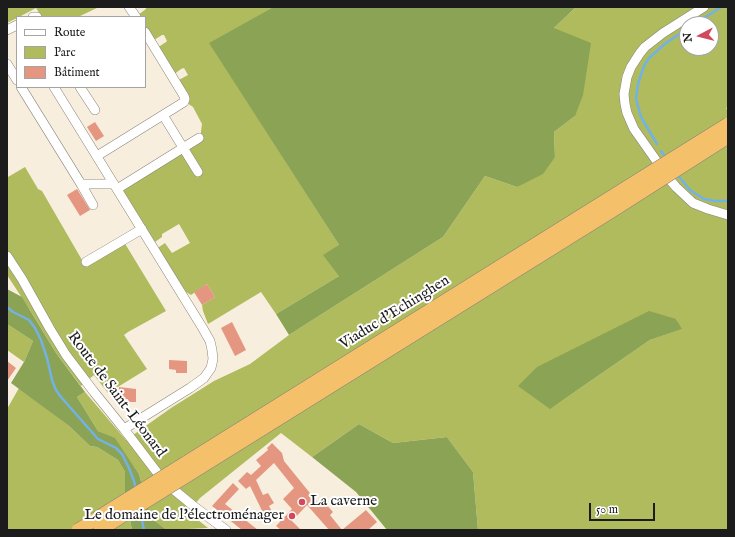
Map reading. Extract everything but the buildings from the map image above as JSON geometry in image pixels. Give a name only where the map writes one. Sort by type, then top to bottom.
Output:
[{"type":"highway","name":"Viaduc d'Echinghen","points":[[78,530],[728,124]]},
{"type":"highway","name":"Viaduc d'Echinghen","points":[[100,530],[728,137]]},
{"type":"street","points":[[129,7],[135,16]]},
{"type":"street","points":[[704,7],[663,33],[640,52],[627,77],[624,94],[625,104],[634,129],[676,187],[693,203],[728,215]]},
{"type":"street","points":[[97,156],[184,102],[184,96],[146,34]]},
{"type":"street","points":[[7,64],[16,78]]},
{"type":"street","points":[[22,88],[93,205]]},
{"type":"street","points":[[55,88],[202,327],[210,341],[212,350],[213,359],[211,368],[204,378],[124,428]]},
{"type":"street","points":[[81,88],[95,110]]},
{"type":"street","points":[[163,115],[198,172]]},
{"type":"street","points":[[81,184],[115,186],[199,138]]},
{"type":"street","points":[[86,262],[142,229]]},
{"type":"street","name":"Route de Saint-Léonard","points":[[7,256],[66,355],[124,428],[150,464],[168,485],[226,530]]},
{"type":"green space","points":[[7,7],[99,7],[80,16],[41,16],[36,8],[21,16],[16,16],[16,18],[7,23]]},
{"type":"green space","points":[[146,7],[273,7],[210,43],[339,245],[339,276],[276,314],[261,292],[208,324],[202,305],[215,297],[207,284],[191,295],[186,292],[158,250],[159,247],[165,243],[172,253],[190,243],[179,224],[162,234],[162,237],[155,242],[124,193],[124,188],[200,139],[202,124],[193,107],[187,103],[177,81],[188,75],[184,68],[173,75],[157,48],[167,41],[164,35],[154,40],[146,29],[146,16],[138,15],[146,9]]},
{"type":"green space","points":[[273,7],[576,7],[554,28],[591,43],[583,95],[575,116],[554,132],[555,157],[543,174],[517,187],[485,176],[443,237],[289,335],[276,314],[339,276],[323,255],[339,245],[209,43]]},
{"type":"green space","points":[[576,7],[728,7],[728,107],[726,108],[728,111],[728,530],[478,530],[473,472],[447,437],[393,443],[359,424],[312,457],[281,433],[200,498],[188,512],[208,528],[167,530],[151,518],[139,474],[115,439],[98,431],[77,397],[85,392],[126,440],[171,408],[214,381],[250,364],[289,335],[443,237],[485,176],[517,187],[555,157],[554,132],[575,116],[554,28]],"holes":[[[676,319],[681,329],[650,340],[550,409]]]},
{"type":"green space","points":[[25,167],[38,189],[42,191],[82,260],[124,242],[166,311],[124,335],[147,369],[108,393],[94,375],[81,386],[56,353],[7,275],[7,176],[8,177]]},
{"type":"green space","points":[[7,289],[22,297],[56,353],[85,392],[77,397],[98,431],[115,438],[139,474],[151,518],[167,530],[132,530],[125,492],[125,472],[118,460],[97,447],[90,446],[69,426],[11,383],[24,362],[33,341],[7,324]]},
{"type":"green space","points":[[649,311],[676,319],[682,329],[650,340],[550,409],[518,386],[537,367]]},
{"type":"green space","points":[[7,324],[33,341],[24,362],[7,350]]},
{"type":"green space","points":[[19,388],[69,426],[90,446],[97,447],[118,460],[125,472],[125,492],[132,530],[7,530],[7,409]]},
{"type":"green space","points":[[359,424],[393,443],[447,437],[473,472],[478,530],[387,530],[356,492],[312,457]]},
{"type":"waterway","points":[[707,16],[721,7]]},
{"type":"waterway","points":[[657,144],[641,117],[636,99],[638,84],[644,66],[649,58],[666,43],[679,34]]},
{"type":"waterway","points":[[661,151],[666,158]]},
{"type":"waterway","points":[[677,174],[689,189],[704,199],[728,201]]},
{"type":"waterway","points":[[7,307],[13,312],[29,320],[35,328],[41,340],[56,390],[98,439],[116,448],[122,454],[129,468],[136,490]]},
{"type":"waterway","points":[[140,511],[144,530]]},
{"type":"place","name":"La caverne","points":[[302,502]]},
{"type":"place","name":"Le domaine de l'électroménager","points":[[292,516]]}]
